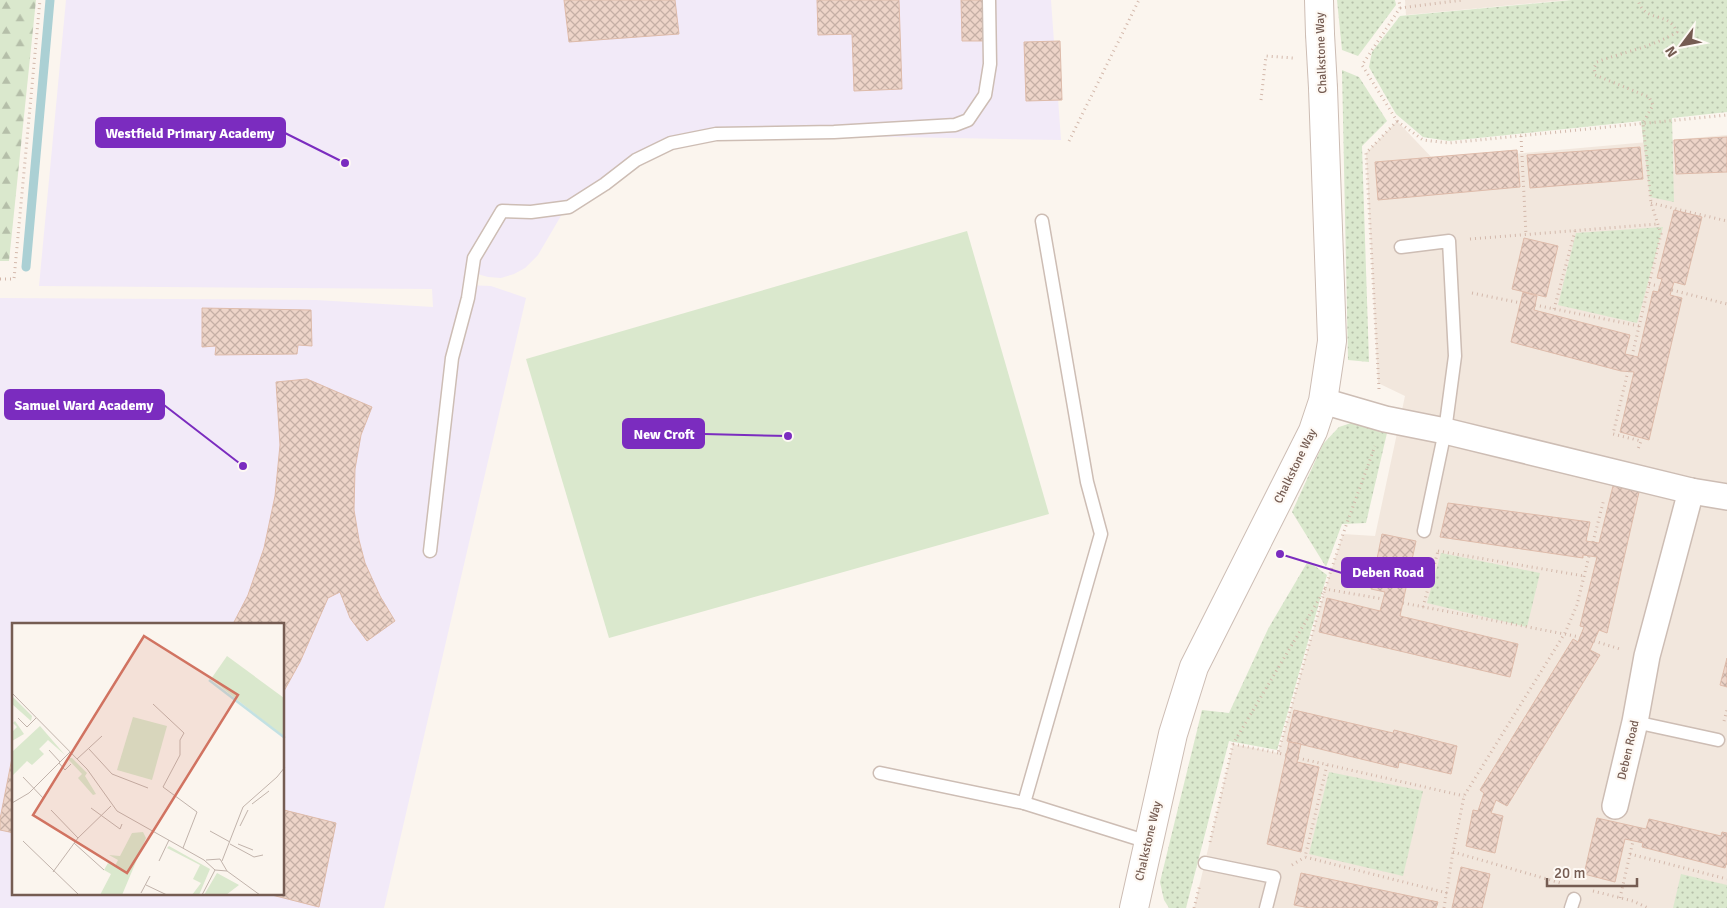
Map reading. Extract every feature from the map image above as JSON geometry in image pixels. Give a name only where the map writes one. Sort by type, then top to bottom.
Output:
[{"type":"street","name":"Chalkstone Way","points":[[1134,908],[1173,734],[1194,667],[1313,430],[1323,401],[1332,341],[1319,0]]},
{"type":"street","points":[[1323,401],[1385,419],[1445,431],[1692,491],[1727,497]]},
{"type":"street","name":"Deben Road","points":[[1615,806],[1635,722],[1647,656],[1692,491]]},
{"type":"lane","points":[[430,551],[452,358],[468,298],[474,258],[502,211],[531,212],[569,207],[605,184],[636,160],[671,143],[680,141],[716,134],[854,131],[956,125],[968,120],[985,95],[990,64],[989,0]]},
{"type":"lane","points":[[1024,803],[1101,534],[1087,482],[1042,221]]},
{"type":"lane","points":[[1401,248],[1449,241],[1455,356],[1445,431],[1424,531]]},
{"type":"lane","points":[[1635,722],[1718,740]]},
{"type":"lane","points":[[880,773],[1024,803],[1148,842]]},
{"type":"lane","points":[[1205,862],[1274,877],[1266,908]]},
{"type":"path","points":[[0,279],[14,279],[40,0]]},
{"type":"path","points":[[1069,141],[1139,0]]},
{"type":"path","points":[[1400,8],[1463,0]]},
{"type":"path","points":[[1632,356],[1661,234],[1651,203],[1643,123],[1653,105],[1648,97],[1595,75],[1594,68],[1597,62],[1668,38],[1677,32],[1674,24],[1660,17],[1648,14],[1641,8],[1638,0]]},
{"type":"path","points":[[1261,100],[1266,56],[1275,56]]},
{"type":"path","points":[[1397,121],[1423,140],[1449,143],[1727,116]]},
{"type":"path","points":[[1521,136],[1526,235]]},
{"type":"path","points":[[1651,203],[1727,221]]},
{"type":"path","points":[[1449,241],[1658,224]]},
{"type":"path","points":[[1554,309],[1575,231]]},
{"type":"path","points":[[1649,284],[1659,286]]},
{"type":"path","points":[[1452,289],[1521,303]]},
{"type":"path","points":[[1672,290],[1727,304]]},
{"type":"path","points":[[1535,306],[1639,326]]},
{"type":"path","points":[[1593,542],[1621,474],[1640,442],[1613,434],[1628,371]]},
{"type":"path","points":[[1424,531],[1438,551],[1584,576]]},
{"type":"path","points":[[1423,607],[1438,551]]},
{"type":"path","points":[[1444,908],[1464,796],[1565,633],[1577,605],[1589,556]]},
{"type":"path","points":[[1194,908],[1233,744],[1325,589],[1383,600]]},
{"type":"path","points":[[1403,603],[1580,637]]},
{"type":"path","points":[[1233,744],[1278,753]]},
{"type":"path","points":[[1298,758],[1464,796]]},
{"type":"path","points":[[1327,765],[1304,857],[1447,893]]},
{"type":"path","points":[[1620,898],[1633,841]]},
{"type":"path","points":[[1453,852],[1568,885]]},
{"type":"path","points":[[1630,854],[1727,879]]},
{"type":"path","points":[[1586,890],[1620,898],[1648,908]]},
{"type":"shaded area","points":[[66,0],[1051,0],[1061,140],[682,133],[608,186],[565,209],[538,255],[525,268],[501,278],[474,273],[466,285],[491,286],[526,298],[384,908],[0,908],[0,298],[316,300],[433,307],[432,289],[39,286]]},
{"type":"shaded area","points":[[1405,0],[1566,0],[1406,15]]},
{"type":"shaded area","points":[[1397,121],[1435,161],[1727,135],[1727,908],[1194,908],[1233,744],[1278,753],[1325,589],[1343,534],[1375,536],[1405,396],[1378,383],[1366,153]]},
{"type":"green space","points":[[0,0],[36,0],[9,261],[0,261]]},
{"type":"green space","points":[[1337,0],[1395,0],[1396,5],[1358,56],[1342,50]]},
{"type":"green space","points":[[1572,0],[1727,0],[1727,112],[1672,118],[1674,202],[1650,197],[1641,121],[1449,141],[1423,137],[1396,114],[1369,67],[1372,52],[1400,16]]},
{"type":"green space","points":[[1342,70],[1359,77],[1387,121],[1362,146],[1369,362],[1348,360]]},
{"type":"green space","points":[[1663,227],[1637,323],[1558,305],[1576,233]]},
{"type":"green space","points":[[967,231],[1049,514],[609,638],[526,359]]},
{"type":"green space","points":[[1360,420],[1387,433],[1366,523],[1342,524],[1326,567],[1292,512],[1323,444],[1339,427]]},
{"type":"green space","points":[[1441,553],[1540,573],[1527,627],[1427,603]]},
{"type":"green space","points":[[1308,561],[1327,575],[1277,750],[1229,741],[1186,908],[1169,908],[1164,900],[1160,882],[1202,710],[1229,713],[1268,629]]},
{"type":"green space","points":[[1329,772],[1423,791],[1403,876],[1309,854]]},
{"type":"green space","points":[[1681,874],[1727,885],[1727,908],[1673,908]]},
{"type":"building","points":[[564,0],[675,0],[679,34],[569,42]]},
{"type":"building","points":[[817,0],[899,0],[902,89],[854,91],[852,34],[818,35]]},
{"type":"building","points":[[961,0],[987,0],[989,41],[962,41]]},
{"type":"building","points":[[1060,41],[1062,100],[1026,101],[1024,42]]},
{"type":"building","points":[[1727,137],[1727,172],[1676,174],[1674,140]]},
{"type":"building","points":[[1640,147],[1643,179],[1530,188],[1527,155]]},
{"type":"building","points":[[1517,150],[1520,187],[1378,200],[1375,162]]},
{"type":"building","points":[[1674,210],[1702,217],[1685,285],[1674,282],[1670,295],[1682,298],[1649,440],[1620,432],[1634,372],[1621,371],[1511,342],[1523,292],[1537,296],[1534,310],[1630,335],[1625,354],[1638,357],[1653,291],[1658,292],[1662,279],[1657,278]]},
{"type":"building","points":[[1524,238],[1558,246],[1546,297],[1512,289]]},
{"type":"building","points":[[202,308],[311,310],[312,346],[298,345],[297,354],[215,355],[216,346],[202,347]]},
{"type":"building","points":[[307,379],[372,407],[361,435],[355,469],[354,510],[365,563],[380,596],[395,621],[367,641],[350,618],[340,592],[328,598],[300,662],[285,689],[285,623],[234,623],[248,595],[264,548],[275,496],[280,445],[276,382]]},
{"type":"building","points":[[1613,486],[1639,492],[1607,633],[1599,630],[1590,650],[1600,655],[1507,806],[1496,800],[1491,813],[1503,816],[1495,853],[1466,846],[1473,810],[1478,811],[1484,793],[1480,790],[1573,639],[1578,642],[1584,627],[1580,626],[1597,557],[1583,555],[1583,558],[1440,537],[1448,503],[1590,522],[1586,541],[1599,543]]},
{"type":"building","points":[[1382,534],[1416,541],[1400,616],[1518,644],[1510,677],[1319,632],[1327,598],[1380,611],[1385,592],[1371,589]]},
{"type":"building","points":[[1727,658],[1727,687],[1720,685]]},
{"type":"building","points":[[1294,710],[1393,733],[1394,730],[1457,746],[1451,774],[1399,762],[1398,768],[1287,741]]},
{"type":"building","points":[[1289,742],[1301,744],[1297,762],[1319,767],[1301,852],[1267,844]]},
{"type":"building","points":[[12,758],[12,833],[0,830],[0,819]]},
{"type":"building","points":[[285,810],[336,823],[319,907],[276,896],[285,896]]},
{"type":"building","points":[[1597,818],[1646,829],[1649,819],[1721,836],[1722,832],[1727,833],[1727,865],[1725,868],[1642,847],[1643,843],[1625,839],[1615,882],[1584,874]]},
{"type":"building","points":[[1461,867],[1490,874],[1482,908],[1452,908]]},
{"type":"building","points":[[1301,873],[1438,902],[1436,908],[1310,908],[1294,905]]},
{"type":"waterway","points":[[26,267],[50,0]]},
{"type":"place","name":"Westfield Primary Academy","points":[[345,163]]},
{"type":"place","name":"New Croft","points":[[788,436]]},
{"type":"place","name":"Samuel Ward Academy","points":[[243,466]]},
{"type":"place","name":"Deben Road","points":[[1280,554]]}]
